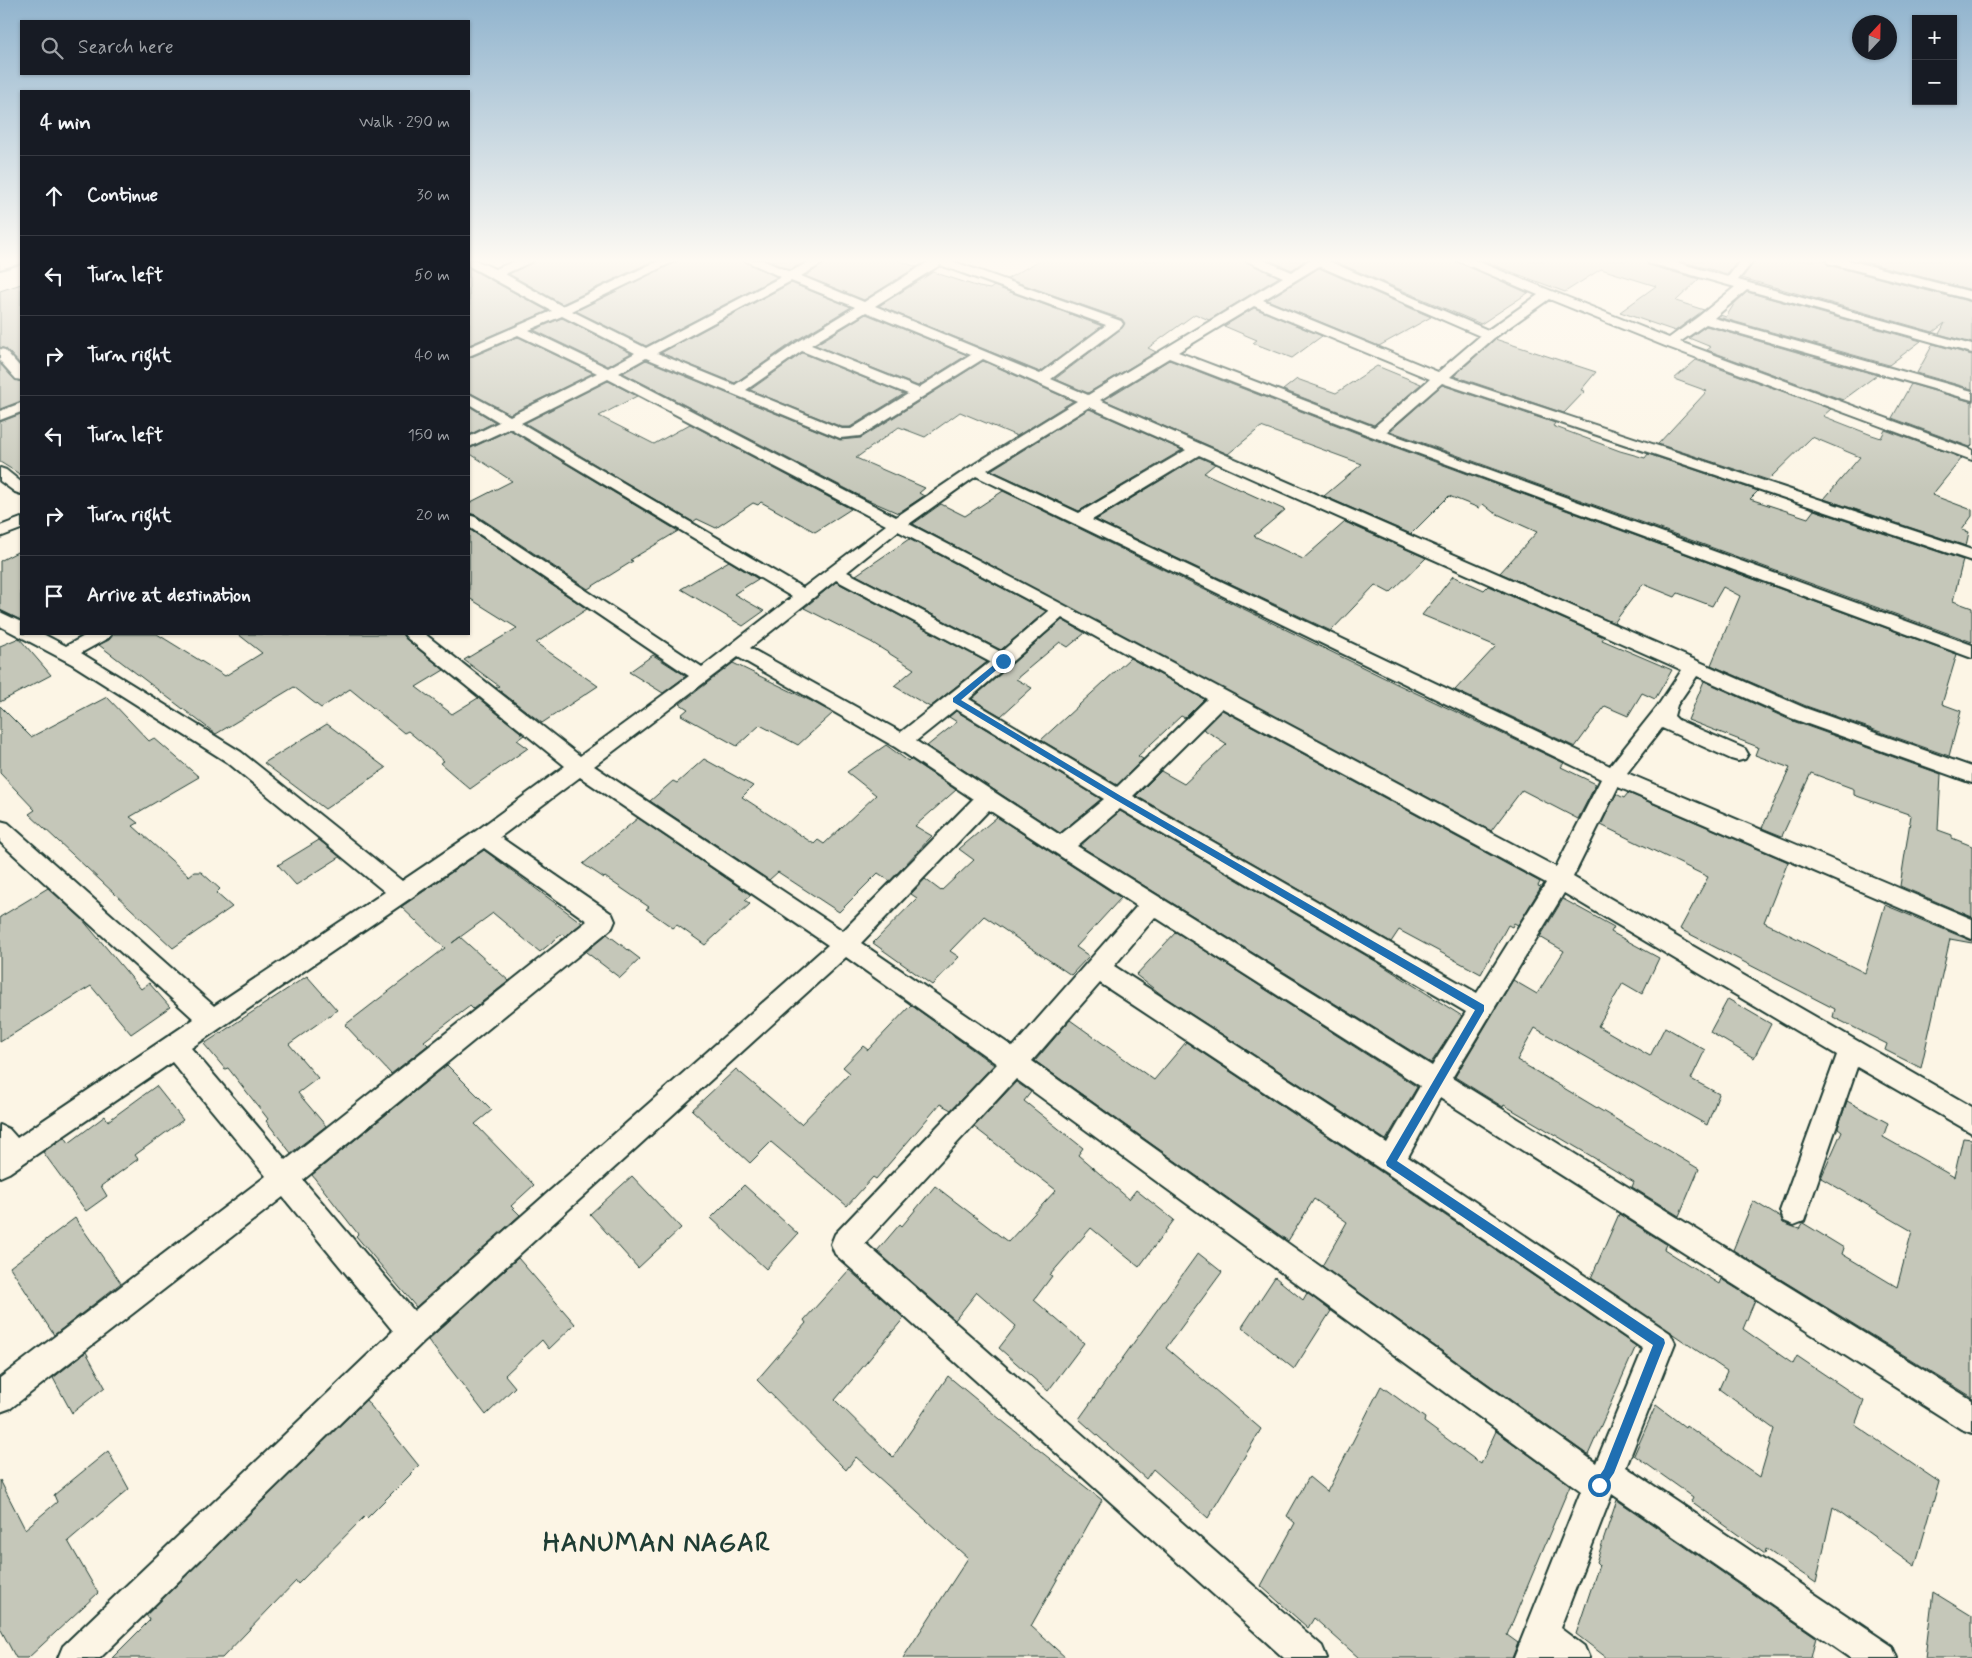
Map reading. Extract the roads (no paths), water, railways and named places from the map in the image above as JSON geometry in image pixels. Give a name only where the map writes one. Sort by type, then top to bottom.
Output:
[{"type":"street","points":[[470,352],[502,337]]},
{"type":"street","points":[[533,337],[608,373],[1061,610],[1220,698],[1560,880],[1972,1121]]},
{"type":"street","points":[[614,337],[830,432],[848,435],[856,433],[982,354]]},
{"type":"street","points":[[470,442],[676,337]]},
{"type":"street","points":[[735,392],[815,337]]},
{"type":"street","points":[[941,337],[1798,713],[1972,775]]},
{"type":"street","points":[[1041,380],[1098,337]]},
{"type":"street","points":[[5,1152],[174,1046],[484,837],[702,676],[896,525],[975,470],[1192,337]]},
{"type":"street","points":[[1341,337],[1440,378],[1972,556]]},
{"type":"street","points":[[1376,433],[1487,337]]},
{"type":"street","points":[[1656,337],[1972,455]]},
{"type":"street","points":[[1670,343],[1678,337]]},
{"type":"street","points":[[1768,337],[1972,396]]},
{"type":"street","points":[[1933,337],[1972,348]]},
{"type":"street","points":[[801,346],[920,394]]},
{"type":"street","points":[[1168,352],[1376,433],[1972,652]]},
{"type":"street","points":[[0,353],[20,375]]},
{"type":"street","points":[[470,399],[803,596]]},
{"type":"street","points":[[0,416],[20,407]]},
{"type":"street","points":[[1078,521],[1198,449]]},
{"type":"street","points":[[975,470],[1613,776],[1972,929]]},
{"type":"street","points":[[0,473],[20,488]]},
{"type":"street","points":[[470,521],[702,676]]},
{"type":"street","points":[[0,532],[20,523]]},
{"type":"street","points":[[835,573],[1003,661]]},
{"type":"street","points":[[902,742],[1003,661],[1061,610]]},
{"type":"street","points":[[0,618],[20,629]]},
{"type":"street","points":[[31,635],[67,653],[234,757],[402,894]]},
{"type":"street","points":[[67,653],[100,635]]},
{"type":"street","points":[[413,635],[578,766],[845,944],[1603,1479],[1880,1658]]},
{"type":"street","points":[[736,648],[902,742],[1061,847],[1972,1418]]},
{"type":"street","points":[[1391,1162],[1436,1082],[1560,880],[1613,776],[1664,711],[1694,667]]},
{"type":"street","points":[[1061,847],[1119,798],[1220,698]]},
{"type":"street","points":[[956,700],[1119,798],[1481,1008]]},
{"type":"street","points":[[1664,711],[1664,717],[1671,724],[1738,754]]},
{"type":"street","points":[[75,1658],[413,1332],[845,944],[987,798]]},
{"type":"street","points":[[0,829],[212,1020]]},
{"type":"street","points":[[0,1397],[284,1179],[604,921],[484,837]]},
{"type":"street","points":[[1152,904],[1099,969],[1016,1063],[845,1244],[1310,1658]]},
{"type":"street","points":[[1099,969],[1660,1343],[1535,1646],[1572,1658]]},
{"type":"street","points":[[174,1046],[413,1332]]},
{"type":"street","points":[[1794,1211],[1851,1050]]},
{"type":"district","name":"HANUMAN NAGAR","points":[[657,1544]]}]
